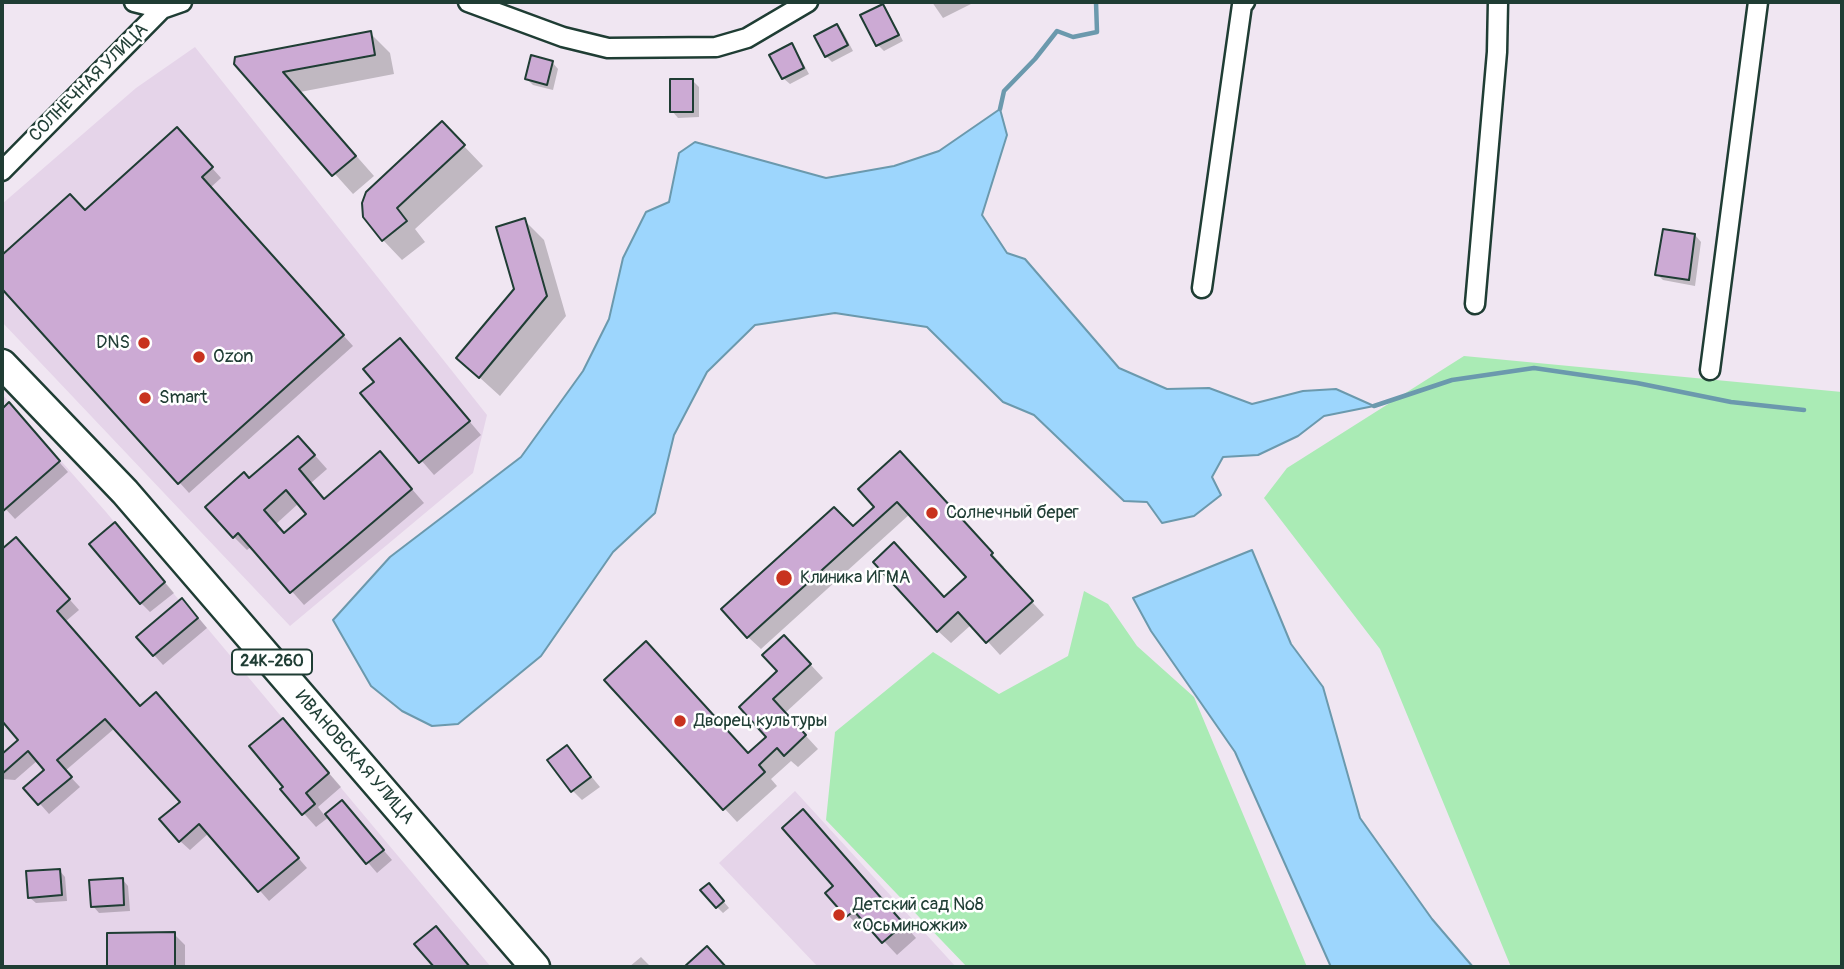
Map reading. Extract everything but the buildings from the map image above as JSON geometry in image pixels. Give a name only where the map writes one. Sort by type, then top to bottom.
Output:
[{"type":"main road","name":"ИВАНОВСКАЯ УЛИЦА","points":[[2,364],[125,492],[535,967]]},
{"type":"street","points":[[134,2],[162,9]]},
{"type":"street","name":"СОЛНЕЧНАЯ УЛИЦА","points":[[2,171],[162,9],[182,2]]},
{"type":"street","points":[[468,2],[563,37],[608,48],[716,47],[747,38],[808,2]]},
{"type":"street","points":[[1202,288],[1242,5],[1245,2]]},
{"type":"street","points":[[1475,304],[1497,52],[1498,2]]},
{"type":"street","points":[[1710,370],[1758,2]]},
{"type":"shaded area","points":[[195,47],[487,415],[473,473],[290,626],[2,322],[2,204],[136,88]]},
{"type":"shaded area","points":[[2,394],[179,600],[182,598],[491,967],[2,967]]},
{"type":"shaded area","name":"Детский сад №8 «Осьминожки»","points":[[795,791],[956,967],[818,967],[719,863]]},
{"type":"green space","points":[[1464,356],[1842,392],[1842,967],[1511,967],[1380,649],[1264,498],[1287,468]]},
{"type":"green space","points":[[1084,591],[1108,604],[1137,646],[1194,697],[1307,967],[967,967],[826,820],[835,732],[933,652],[999,694],[1068,656]]},
{"type":"water","points":[[1000,109],[1007,135],[982,215],[1007,253],[1025,259],[1119,368],[1167,389],[1209,388],[1252,404],[1303,391],[1336,389],[1374,406],[1324,416],[1298,436],[1258,455],[1223,457],[1212,477],[1221,495],[1194,516],[1162,523],[1147,502],[1124,501],[1034,415],[1003,402],[927,327],[835,313],[755,325],[707,372],[674,435],[655,513],[613,552],[541,656],[458,724],[432,726],[402,711],[371,686],[333,620],[390,557],[521,457],[583,371],[609,319],[623,258],[646,212],[669,202],[679,153],[695,142],[826,178],[894,166],[939,151]]},
{"type":"water","points":[[1252,550],[1291,644],[1323,687],[1360,818],[1432,919],[1473,967],[1331,967],[1235,752],[1151,631],[1133,598]]},
{"type":"waterway","points":[[1000,109],[1004,91],[1057,31],[1073,37],[1097,32],[1096,2]]},
{"type":"waterway","points":[[1374,406],[1452,380],[1534,368],[1637,383],[1731,402],[1804,410]]},
{"type":"place","name":"DNS","points":[[144,343]]},
{"type":"place","name":"Ozon","points":[[199,357]]},
{"type":"place","name":"Smart","points":[[145,398]]},
{"type":"place","name":"Солнечный берег","points":[[932,513]]},
{"type":"place","name":"Клиника ИГМА","points":[[784,578]]},
{"type":"place","name":"Дворец культуры","points":[[680,721]]},
{"type":"place","name":"Детский сад №8 «Осьминожки»","points":[[839,915]]}]
